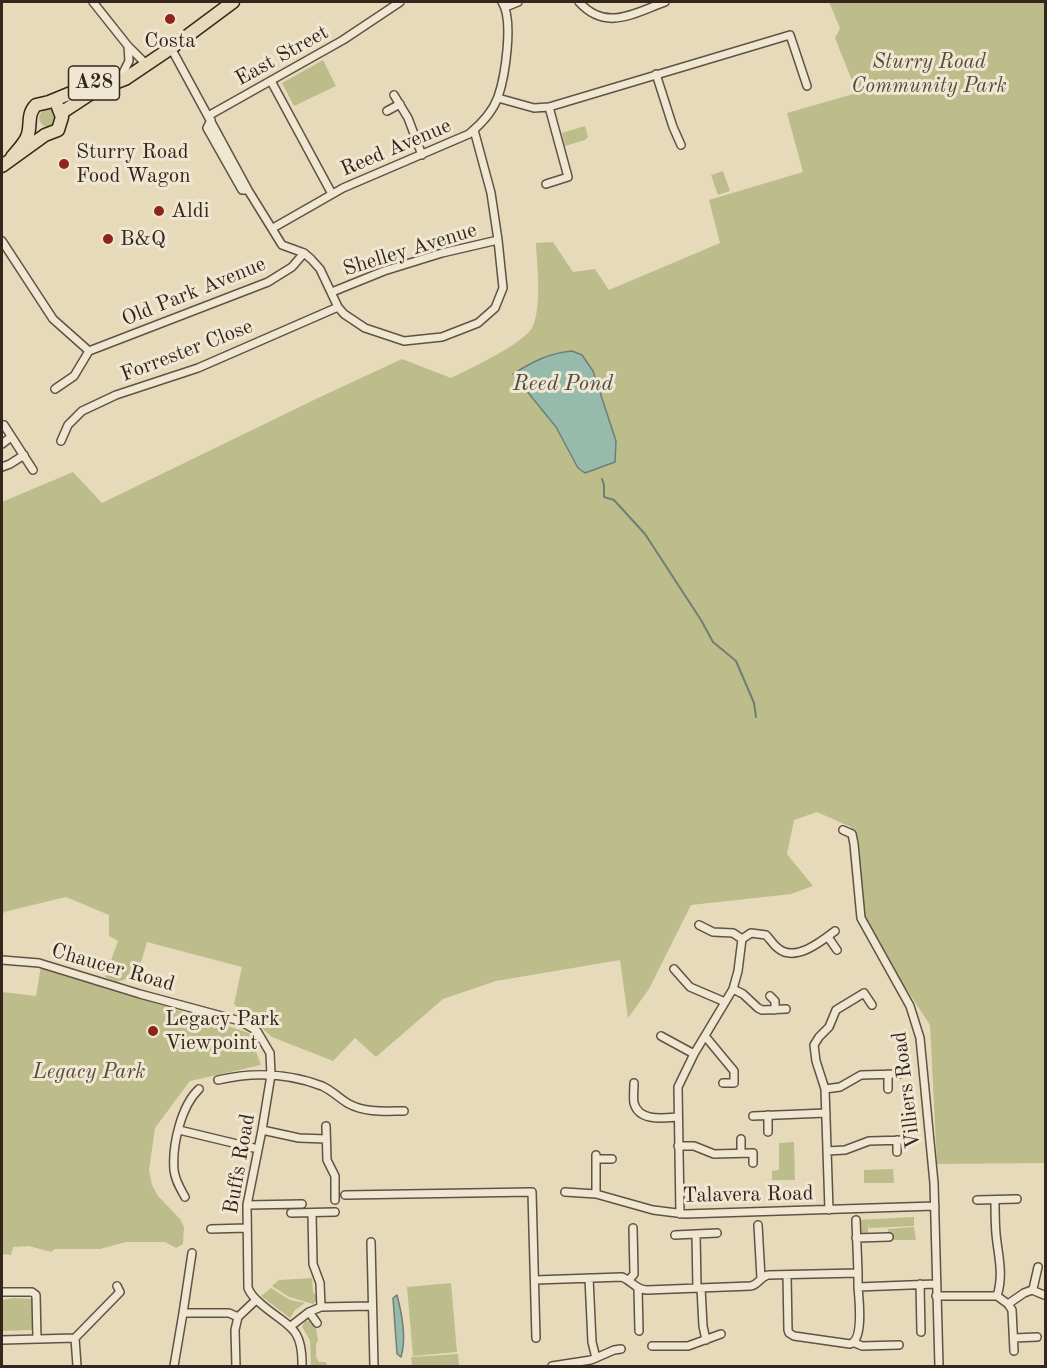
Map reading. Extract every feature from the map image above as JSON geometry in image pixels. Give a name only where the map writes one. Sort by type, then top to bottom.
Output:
[{"type":"highway","name":"A28","points":[[61,113],[96,90],[125,79],[233,2]]},
{"type":"highway","name":"A28","points":[[12,157],[27,138],[32,110],[40,103],[49,102],[143,65]]},
{"type":"highway","name":"A28","points":[[2,166],[45,135],[58,130],[62,121],[61,113],[49,102]]},
{"type":"highway","points":[[30,125],[36,132],[45,135]]},
{"type":"street","points":[[93,2],[143,65]]},
{"type":"street","name":"East Street","points":[[209,118],[343,40],[400,2]]},
{"type":"street","points":[[504,4],[518,2]]},
{"type":"street","points":[[579,2],[597,16],[616,19],[665,2]]},
{"type":"street","name":"Reed Avenue","points":[[273,228],[332,194],[474,130],[498,98],[507,51],[509,24],[504,4]]},
{"type":"street","points":[[498,98],[534,108],[549,107],[790,35],[807,86]]},
{"type":"street","points":[[123,73],[129,61],[128,46]]},
{"type":"street","points":[[171,48],[248,190],[282,245],[304,253],[320,270],[338,307],[344,314],[365,328],[404,340],[442,337],[478,323],[495,308],[502,288],[498,240],[490,193],[474,130]]},
{"type":"street","points":[[656,74],[681,145]]},
{"type":"street","points":[[271,81],[332,194]]},
{"type":"street","points":[[394,95],[408,118],[422,155]]},
{"type":"street","points":[[387,111],[400,104]]},
{"type":"street","points":[[546,184],[568,177],[549,107]]},
{"type":"street","name":"Shelley Avenue","points":[[332,292],[384,271],[442,253],[498,240]]},
{"type":"street","points":[[2,241],[53,319],[89,351],[74,376],[55,389]]},
{"type":"street","name":"Old Park Avenue","points":[[89,351],[268,282],[292,267],[304,253]]},
{"type":"street","name":"Forrester Close","points":[[62,441],[68,425],[82,411],[136,388],[198,368],[338,307]]},
{"type":"street","points":[[4,425],[33,471]]},
{"type":"street","points":[[2,444],[11,438]]},
{"type":"street","points":[[2,467],[24,455]]},
{"type":"street","name":"Villiers Road","points":[[843,830],[852,834],[855,844],[861,918],[910,1006],[920,1038],[935,1206],[935,1284],[939,1366]]},
{"type":"street","points":[[699,925],[713,932],[734,933],[742,939]]},
{"type":"street","points":[[680,1214],[678,1087],[694,1054],[733,989],[742,939],[751,933],[761,933],[766,935],[780,950],[790,953],[808,949],[835,931]]},
{"type":"street","points":[[828,937],[837,950]]},
{"type":"street","name":"Chaucer Road","points":[[2,960],[39,963],[240,1021],[257,1031],[270,1053]]},
{"type":"street","points":[[674,969],[690,987],[725,1002]]},
{"type":"street","points":[[733,989],[749,998],[758,1008],[786,1009]]},
{"type":"street","points":[[829,1210],[825,1089],[816,1061],[814,1045],[829,1027],[836,1010],[864,993],[872,1005]]},
{"type":"street","points":[[770,996],[775,1001],[775,1010]]},
{"type":"street","points":[[661,1036],[694,1054]]},
{"type":"street","points":[[705,1036],[734,1071],[734,1083],[723,1083]]},
{"type":"street","name":"Buffs Road","points":[[256,1300],[248,1288],[247,1205],[271,1075],[270,1053]]},
{"type":"street","points":[[888,1074],[888,1089]]},
{"type":"street","points":[[825,1089],[840,1087],[861,1075],[899,1074]]},
{"type":"street","points":[[218,1080],[244,1075],[271,1075],[322,1086],[348,1103],[371,1111],[404,1111]]},
{"type":"street","points":[[634,1083],[634,1104],[642,1114],[652,1118],[678,1118]]},
{"type":"street","points":[[185,1197],[174,1171],[175,1148],[186,1106],[199,1089]]},
{"type":"street","points":[[753,1116],[826,1113]]},
{"type":"street","points":[[768,1115],[768,1132]]},
{"type":"street","points":[[326,1126],[327,1160],[334,1176],[335,1200]]},
{"type":"street","points":[[179,1131],[258,1149]]},
{"type":"street","points":[[262,1131],[299,1138],[326,1138]]},
{"type":"street","points":[[741,1138],[741,1153]]},
{"type":"street","points":[[897,1140],[897,1152]]},
{"type":"street","points":[[827,1151],[844,1150],[863,1142],[906,1140]]},
{"type":"street","points":[[678,1146],[694,1146],[714,1154],[753,1153],[753,1162]]},
{"type":"street","points":[[596,1194],[596,1157],[612,1159]]},
{"type":"street","points":[[345,1195],[532,1192],[536,1338]]},
{"type":"street","name":"Talavera Road","points":[[565,1192],[596,1194],[652,1210],[680,1214],[935,1206]]},
{"type":"street","points":[[976,1200],[1017,1199]]},
{"type":"street","points":[[995,1200],[996,1237],[1000,1256],[1000,1282],[997,1296]]},
{"type":"street","points":[[247,1205],[302,1203]]},
{"type":"street","points":[[291,1213],[335,1212]]},
{"type":"street","points":[[312,1213],[313,1264],[320,1283],[321,1307]]},
{"type":"street","points":[[855,1343],[858,1340],[859,1320],[856,1220]]},
{"type":"street","points":[[758,1225],[761,1278]]},
{"type":"street","points":[[211,1229],[246,1228]]},
{"type":"street","points":[[629,1280],[634,1274],[633,1228]]},
{"type":"street","points":[[675,1234],[717,1233]]},
{"type":"street","points":[[696,1234],[699,1288],[706,1340]]},
{"type":"street","points":[[856,1238],[889,1237]]},
{"type":"street","points":[[371,1242],[374,1366]]},
{"type":"street","points":[[174,1366],[192,1253]]},
{"type":"street","points":[[1033,1289],[1038,1266]]},
{"type":"street","points":[[535,1280],[618,1277],[629,1280],[642,1290],[751,1286],[768,1275],[858,1273]]},
{"type":"street","points":[[787,1275],[790,1334],[855,1343],[862,1346],[899,1345]]},
{"type":"street","points":[[589,1278],[592,1342],[597,1358]]},
{"type":"street","points":[[920,1284],[921,1332]]},
{"type":"street","points":[[858,1287],[935,1284]]},
{"type":"street","points":[[2,1340],[75,1338],[120,1292],[117,1286]]},
{"type":"street","points":[[638,1288],[639,1326],[649,1322]]},
{"type":"street","points":[[1008,1304],[1033,1289]]},
{"type":"street","points":[[1033,1289],[1044,1295]]},
{"type":"street","points":[[2,1292],[32,1292],[36,1295],[37,1339]]},
{"type":"street","points":[[936,1296],[997,1296],[1008,1304],[1013,1316],[1014,1351]]},
{"type":"street","points":[[236,1366],[235,1330],[238,1317],[256,1300],[291,1326],[296,1333],[301,1345],[302,1366]]},
{"type":"street","points":[[291,1326],[309,1312],[321,1307],[371,1306]]},
{"type":"street","points":[[309,1312],[317,1323]]},
{"type":"street","points":[[183,1313],[229,1313],[238,1317]]},
{"type":"street","points":[[652,1346],[688,1346],[721,1335]]},
{"type":"street","points":[[1014,1338],[1037,1337]]},
{"type":"street","points":[[75,1338],[76,1366]]},
{"type":"street","points":[[552,1366],[597,1358],[621,1349]]},
{"type":"green space","name":"Sturry Road Community Park","points":[[829,2],[1045,2],[1045,1163],[937,1164],[930,1025],[880,949],[862,914],[851,827],[817,812],[794,820],[787,854],[813,886],[791,894],[691,905],[649,989],[628,1018],[620,960],[496,981],[443,999],[376,1057],[355,1038],[333,1061],[272,1037],[234,1004],[242,967],[147,942],[137,976],[116,982],[105,977],[118,941],[109,936],[109,915],[66,897],[4,912],[2,917],[2,502],[73,472],[102,503],[402,359],[451,378],[509,348],[533,326],[538,296],[536,243],[553,242],[573,272],[595,269],[609,290],[720,243],[709,200],[803,172],[787,113],[857,93],[835,38],[840,28]],"holes":[[[593,371],[616,441],[615,462],[586,473],[578,468],[556,427],[513,374]]]},
{"type":"green space","points":[[323,60],[336,86],[294,106],[282,83]]},
{"type":"green space","points":[[44,109],[52,109],[57,114],[55,125],[44,127],[39,122],[39,114]]},
{"type":"green space","points":[[585,126],[588,137],[585,140],[565,146],[562,133]]},
{"type":"green space","points":[[723,171],[730,191],[718,195],[711,175]]},
{"type":"green space","name":"Legacy Park","points":[[41,966],[249,1033],[261,1065],[190,1081],[155,1128],[149,1170],[152,1185],[158,1196],[180,1219],[184,1227],[183,1244],[176,1248],[165,1242],[126,1242],[100,1249],[55,1249],[51,1252],[29,1246],[13,1247],[11,1255],[2,1254],[2,992],[36,996]]},
{"type":"green space","points":[[794,1142],[795,1180],[772,1180],[772,1171],[779,1170],[779,1143]]},
{"type":"green space","points":[[893,1169],[894,1183],[864,1183],[864,1170]]},
{"type":"green space","points":[[914,1217],[914,1226],[869,1228],[868,1224],[868,1236],[860,1232],[859,1220]]},
{"type":"green space","points":[[914,1227],[916,1240],[891,1240],[888,1235],[888,1229]]},
{"type":"green space","points":[[312,1278],[313,1292],[316,1295],[316,1301],[313,1304],[289,1297],[272,1286],[279,1280]]},
{"type":"green space","points":[[451,1283],[457,1352],[413,1356],[407,1287]]},
{"type":"green space","points":[[271,1288],[290,1300],[305,1303],[295,1310],[290,1318],[261,1296]]},
{"type":"green space","points":[[33,1299],[33,1330],[2,1331],[2,1300]]},
{"type":"green space","points":[[305,1321],[309,1321],[316,1328],[318,1341],[316,1357],[319,1362],[325,1362],[328,1366],[311,1366],[310,1340],[302,1327]]},
{"type":"green space","points":[[458,1354],[459,1366],[412,1366],[411,1357]]},
{"type":"water","name":"Reed Pond","points":[[572,351],[582,355],[593,371],[616,441],[615,462],[585,473],[578,468],[556,427],[513,374],[541,359]]},
{"type":"water","points":[[397,1295],[404,1334],[401,1357],[397,1354],[393,1298]]},
{"type":"waterway","points":[[602,479],[604,497],[614,500],[645,534],[713,642],[736,661],[754,703],[756,717]]},
{"type":"place","name":"Costa","points":[[170,19]]},
{"type":"place","name":"Sturry Road Food Wagon","points":[[64,164]]},
{"type":"place","name":"Aldi","points":[[159,211]]},
{"type":"place","name":"B&Q","points":[[108,239]]},
{"type":"place","name":"Legacy Park Viewpoint","points":[[153,1031]]}]
